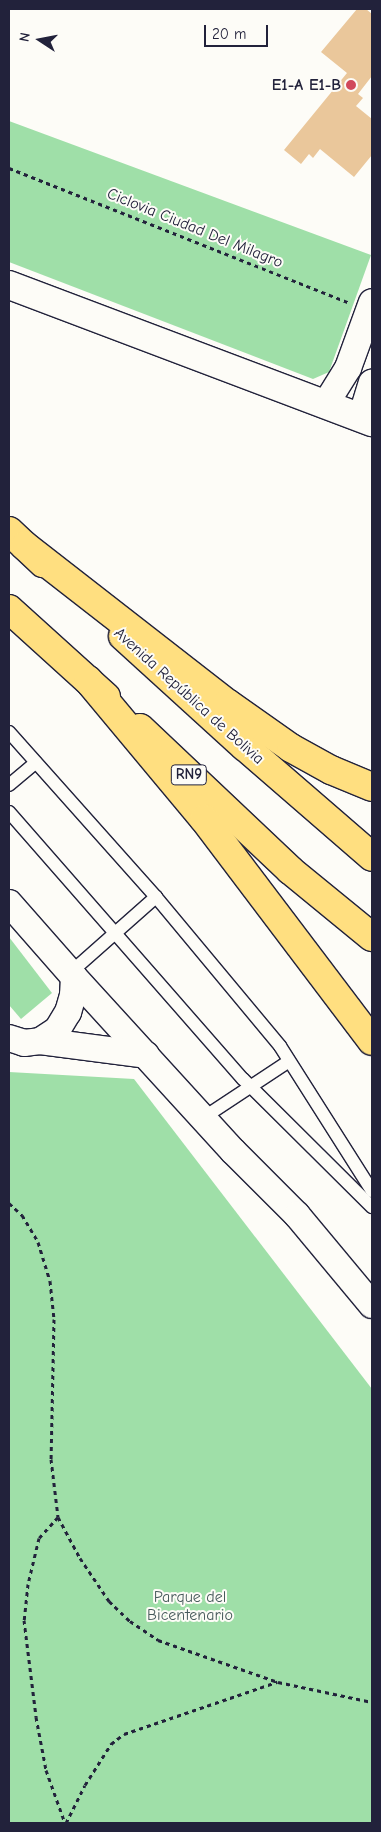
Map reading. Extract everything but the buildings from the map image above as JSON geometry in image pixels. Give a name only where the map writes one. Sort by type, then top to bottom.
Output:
[{"type":"main road","points":[[17,539],[227,703],[291,748],[332,770],[372,787]]},
{"type":"main road","name":"Avenida República de Bolivia","points":[[17,539],[244,746],[372,857]]},
{"type":"main road","name":"RN9","points":[[9,609],[88,680],[290,870],[372,938]]},
{"type":"main road","points":[[88,680],[204,819],[372,1041]]},
{"type":"street","points":[[9,285],[367,420],[372,384]]},
{"type":"street","points":[[325,405],[348,368],[371,306]]},
{"type":"street","points":[[9,903],[203,1118],[297,1215],[372,1305]]},
{"type":"street","points":[[40,1041],[57,1030],[68,1012],[73,995],[72,975]]},
{"type":"street","points":[[9,1038],[24,1043],[40,1041],[146,1055]]},
{"type":"lane","points":[[9,732],[156,897],[280,1046],[372,1191]]},
{"type":"lane","points":[[9,785],[36,762]]},
{"type":"lane","points":[[9,812],[251,1086],[372,1207]]},
{"type":"lane","points":[[72,975],[156,897]]},
{"type":"lane","points":[[203,1118],[289,1060]]},
{"type":"path","name":"Ciclovia Ciudad Del Milagro","points":[[9,168],[371,306]]},
{"type":"path","points":[[9,1203],[22,1215],[38,1242],[50,1281],[54,1319],[51,1459],[58,1517],[80,1558],[109,1601],[130,1621],[158,1640],[278,1682],[372,1702]]},
{"type":"path","points":[[58,1517],[39,1538],[28,1584],[24,1620],[36,1717],[46,1770],[65,1823]]},
{"type":"path","points":[[65,1823],[85,1785],[111,1744],[124,1734],[278,1682]]},
{"type":"green space","points":[[9,121],[371,255],[329,372],[313,379],[9,262]]},
{"type":"green space","points":[[9,937],[52,993],[21,1019],[9,1005]]},
{"type":"green space","name":"Parque del Bicentenario","points":[[9,1072],[134,1079],[372,1389],[372,1823],[9,1823]]},
{"type":"place","name":"E1-A E1-B","points":[[351,85]]}]
